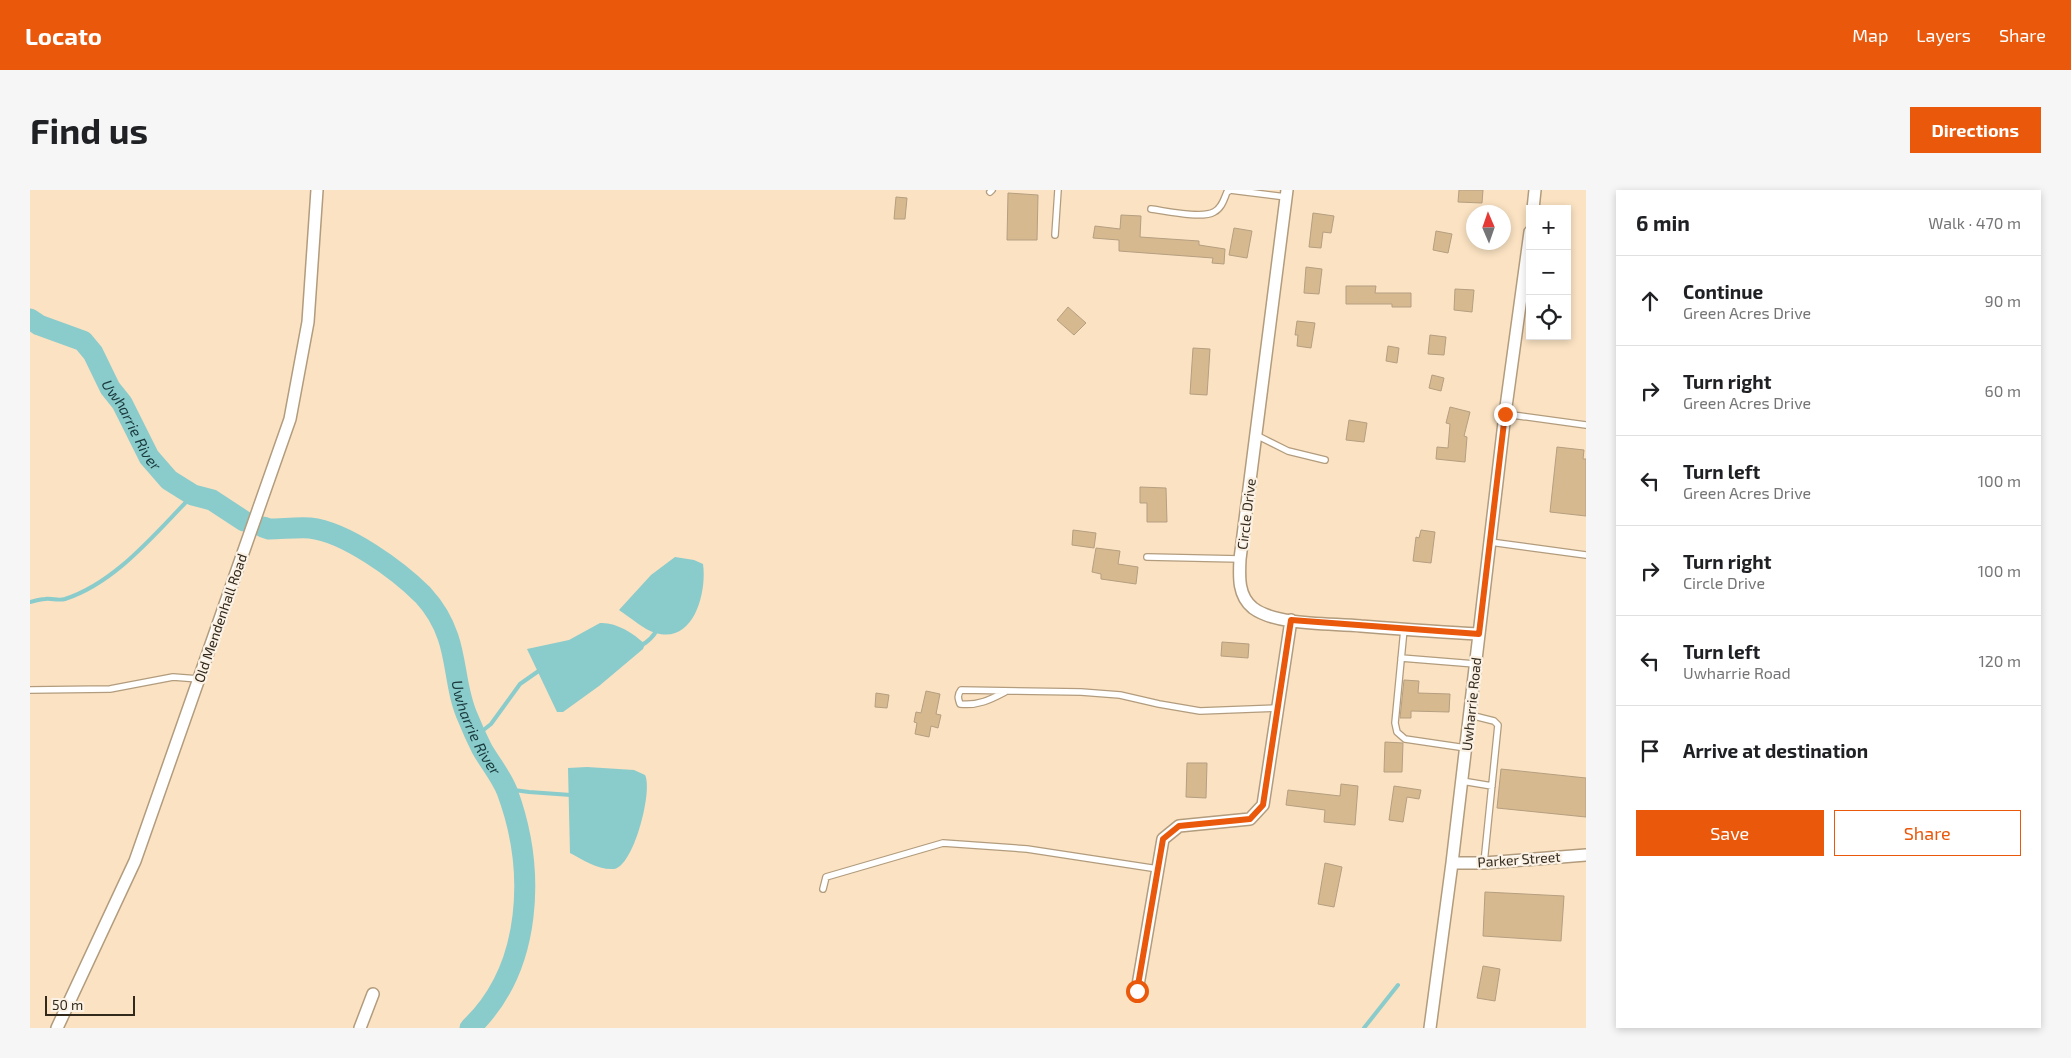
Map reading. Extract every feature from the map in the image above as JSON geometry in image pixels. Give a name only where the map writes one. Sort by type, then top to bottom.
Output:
[{"type":"street","name":"Old Mendenhall Road","points":[[57,1028],[135,861],[290,419],[308,322],[316,190]]},
{"type":"street","points":[[1533,205],[1535,190]]},
{"type":"street","name":"Circle Drive","points":[[1286,193],[1240,559],[1239,578],[1242,594],[1251,607],[1260,612],[1291,620],[1479,634]]},
{"type":"street","name":"Uwharrie Road","points":[[1430,1028],[1452,863],[1505,414],[1528,250]]},
{"type":"street","points":[[1137,991],[1163,839],[1179,826],[1250,819],[1263,805],[1291,620]]},
{"type":"street","name":"Parker Street","points":[[1452,863],[1484,863],[1586,855]]},
{"type":"street","points":[[360,1028],[373,994]]},
{"type":"lane","points":[[1055,235],[1058,190]]},
{"type":"lane","points":[[1151,209],[1198,214],[1214,212],[1222,204],[1227,192],[1230,190],[1286,193]]},
{"type":"lane","points":[[1505,414],[1586,425]]},
{"type":"lane","points":[[1256,435],[1288,451],[1325,460]]},
{"type":"lane","points":[[1490,542],[1586,555]]},
{"type":"lane","points":[[1146,557],[1240,559]]},
{"type":"lane","points":[[1404,629],[1395,724],[1397,732],[1405,739],[1466,748]]},
{"type":"lane","points":[[1401,658],[1475,664]]},
{"type":"lane","points":[[30,690],[110,689],[173,677],[199,679]]},
{"type":"lane","points":[[1005,692],[990,700],[969,705],[960,704],[958,698],[961,690],[972,689],[1005,692],[1081,692],[1120,695],[1200,711],[1277,708]]},
{"type":"lane","points":[[1470,715],[1498,725],[1484,863]]},
{"type":"lane","points":[[1462,781],[1492,786]]},
{"type":"lane","points":[[823,889],[826,877],[943,843],[1027,849],[1158,869]]},
{"type":"water","points":[[675,557],[694,560],[703,564],[703,588],[700,601],[689,623],[680,631],[669,634],[656,633],[619,610],[651,575]]},
{"type":"water","points":[[600,623],[612,624],[630,632],[645,644],[643,649],[599,686],[563,712],[557,712],[527,649],[569,640]]},
{"type":"water","points":[[587,767],[634,770],[645,775],[647,783],[644,811],[635,842],[621,865],[614,869],[596,866],[570,853],[568,768]]},
{"type":"building","points":[[1459,190],[1483,190],[1482,203],[1458,202]]},
{"type":"building","points":[[1008,193],[1038,195],[1037,240],[1007,240]]},
{"type":"building","points":[[896,197],[907,198],[905,219],[894,219]]},
{"type":"building","points":[[1313,213],[1334,216],[1331,233],[1323,232],[1321,248],[1309,247]]},
{"type":"building","points":[[1121,215],[1141,216],[1140,237],[1199,241],[1199,245],[1225,249],[1224,264],[1212,263],[1213,258],[1119,251],[1119,240],[1093,238],[1095,226],[1120,229]]},
{"type":"building","points":[[1234,228],[1252,231],[1247,258],[1229,255]]},
{"type":"building","points":[[1436,231],[1452,234],[1448,253],[1433,250]]},
{"type":"building","points":[[1306,267],[1322,269],[1319,294],[1304,293]]},
{"type":"building","points":[[1346,286],[1376,286],[1375,293],[1411,293],[1411,307],[1392,307],[1392,304],[1346,304]]},
{"type":"building","points":[[1455,289],[1474,290],[1472,312],[1454,310]]},
{"type":"building","points":[[1068,307],[1086,323],[1074,335],[1057,320]]},
{"type":"building","points":[[1297,321],[1315,323],[1311,348],[1297,346],[1298,335],[1295,335]]},
{"type":"building","points":[[1430,335],[1446,337],[1444,355],[1428,354]]},
{"type":"building","points":[[1388,346],[1399,348],[1397,363],[1386,361]]},
{"type":"building","points":[[1193,348],[1210,349],[1207,395],[1190,394]]},
{"type":"building","points":[[1432,375],[1444,378],[1441,391],[1429,388]]},
{"type":"building","points":[[1450,407],[1470,412],[1464,436],[1467,437],[1465,462],[1436,459],[1437,447],[1448,448],[1450,424],[1446,423]]},
{"type":"building","points":[[1349,420],[1367,423],[1364,442],[1346,440]]},
{"type":"building","points":[[1557,447],[1584,450],[1583,459],[1586,459],[1586,516],[1550,512]]},
{"type":"building","points":[[1140,487],[1166,488],[1167,522],[1147,522],[1147,503],[1140,503]]},
{"type":"building","points":[[1073,530],[1096,533],[1094,548],[1072,545]]},
{"type":"building","points":[[1421,530],[1435,532],[1431,563],[1413,561],[1416,537],[1419,538]]},
{"type":"building","points":[[1096,548],[1120,551],[1118,564],[1138,567],[1136,584],[1101,579],[1101,574],[1092,572]]},
{"type":"building","points":[[1222,642],[1249,644],[1248,658],[1221,656]]},
{"type":"building","points":[[1404,680],[1419,681],[1418,693],[1450,694],[1449,712],[1411,711],[1411,718],[1400,718]]},
{"type":"building","points":[[926,691],[940,694],[936,714],[941,715],[938,728],[931,726],[929,737],[915,734],[917,723],[914,722],[916,712],[921,713]]},
{"type":"building","points":[[876,693],[889,695],[887,708],[875,707]]},
{"type":"building","points":[[1385,742],[1403,743],[1402,772],[1384,772]]},
{"type":"building","points":[[1187,763],[1207,763],[1206,798],[1186,797]]},
{"type":"building","points":[[1501,769],[1586,778],[1586,817],[1497,808]]},
{"type":"building","points":[[1341,784],[1358,786],[1355,825],[1324,822],[1325,810],[1286,805],[1288,790],[1340,796]]},
{"type":"building","points":[[1394,786],[1421,790],[1419,799],[1407,797],[1403,822],[1389,820]]},
{"type":"building","points":[[1325,863],[1342,867],[1334,907],[1318,904]]},
{"type":"building","points":[[1485,892],[1564,896],[1561,941],[1483,936]]},
{"type":"building","points":[[1483,966],[1500,969],[1495,1001],[1477,998]]},
{"type":"waterway","name":"Uwharrie River","points":[[30,319],[39,325],[83,341],[93,353],[110,388],[122,403],[149,457],[169,480],[193,495],[212,500],[244,521]]},
{"type":"waterway","points":[[30,602],[43,599],[65,599],[102,581],[150,540],[193,495]]},
{"type":"waterway","name":"Uwharrie River","points":[[263,527],[269,529],[310,528],[324,531],[355,544],[386,564],[423,595],[438,615],[446,631],[464,708],[482,749],[507,791],[516,821],[522,852],[525,884],[523,916],[517,947],[506,977],[491,1004],[470,1028]]},
{"type":"waterway","points":[[641,645],[657,629]]},
{"type":"waterway","points":[[476,736],[491,724],[520,684],[540,670]]},
{"type":"waterway","points":[[506,789],[571,795]]},
{"type":"waterway","points":[[1364,1028],[1398,985]]},
{"type":"route","points":[[1137,991],[1163,839],[1179,826],[1250,819],[1263,805],[1291,620],[1479,634],[1505,414]]}]
